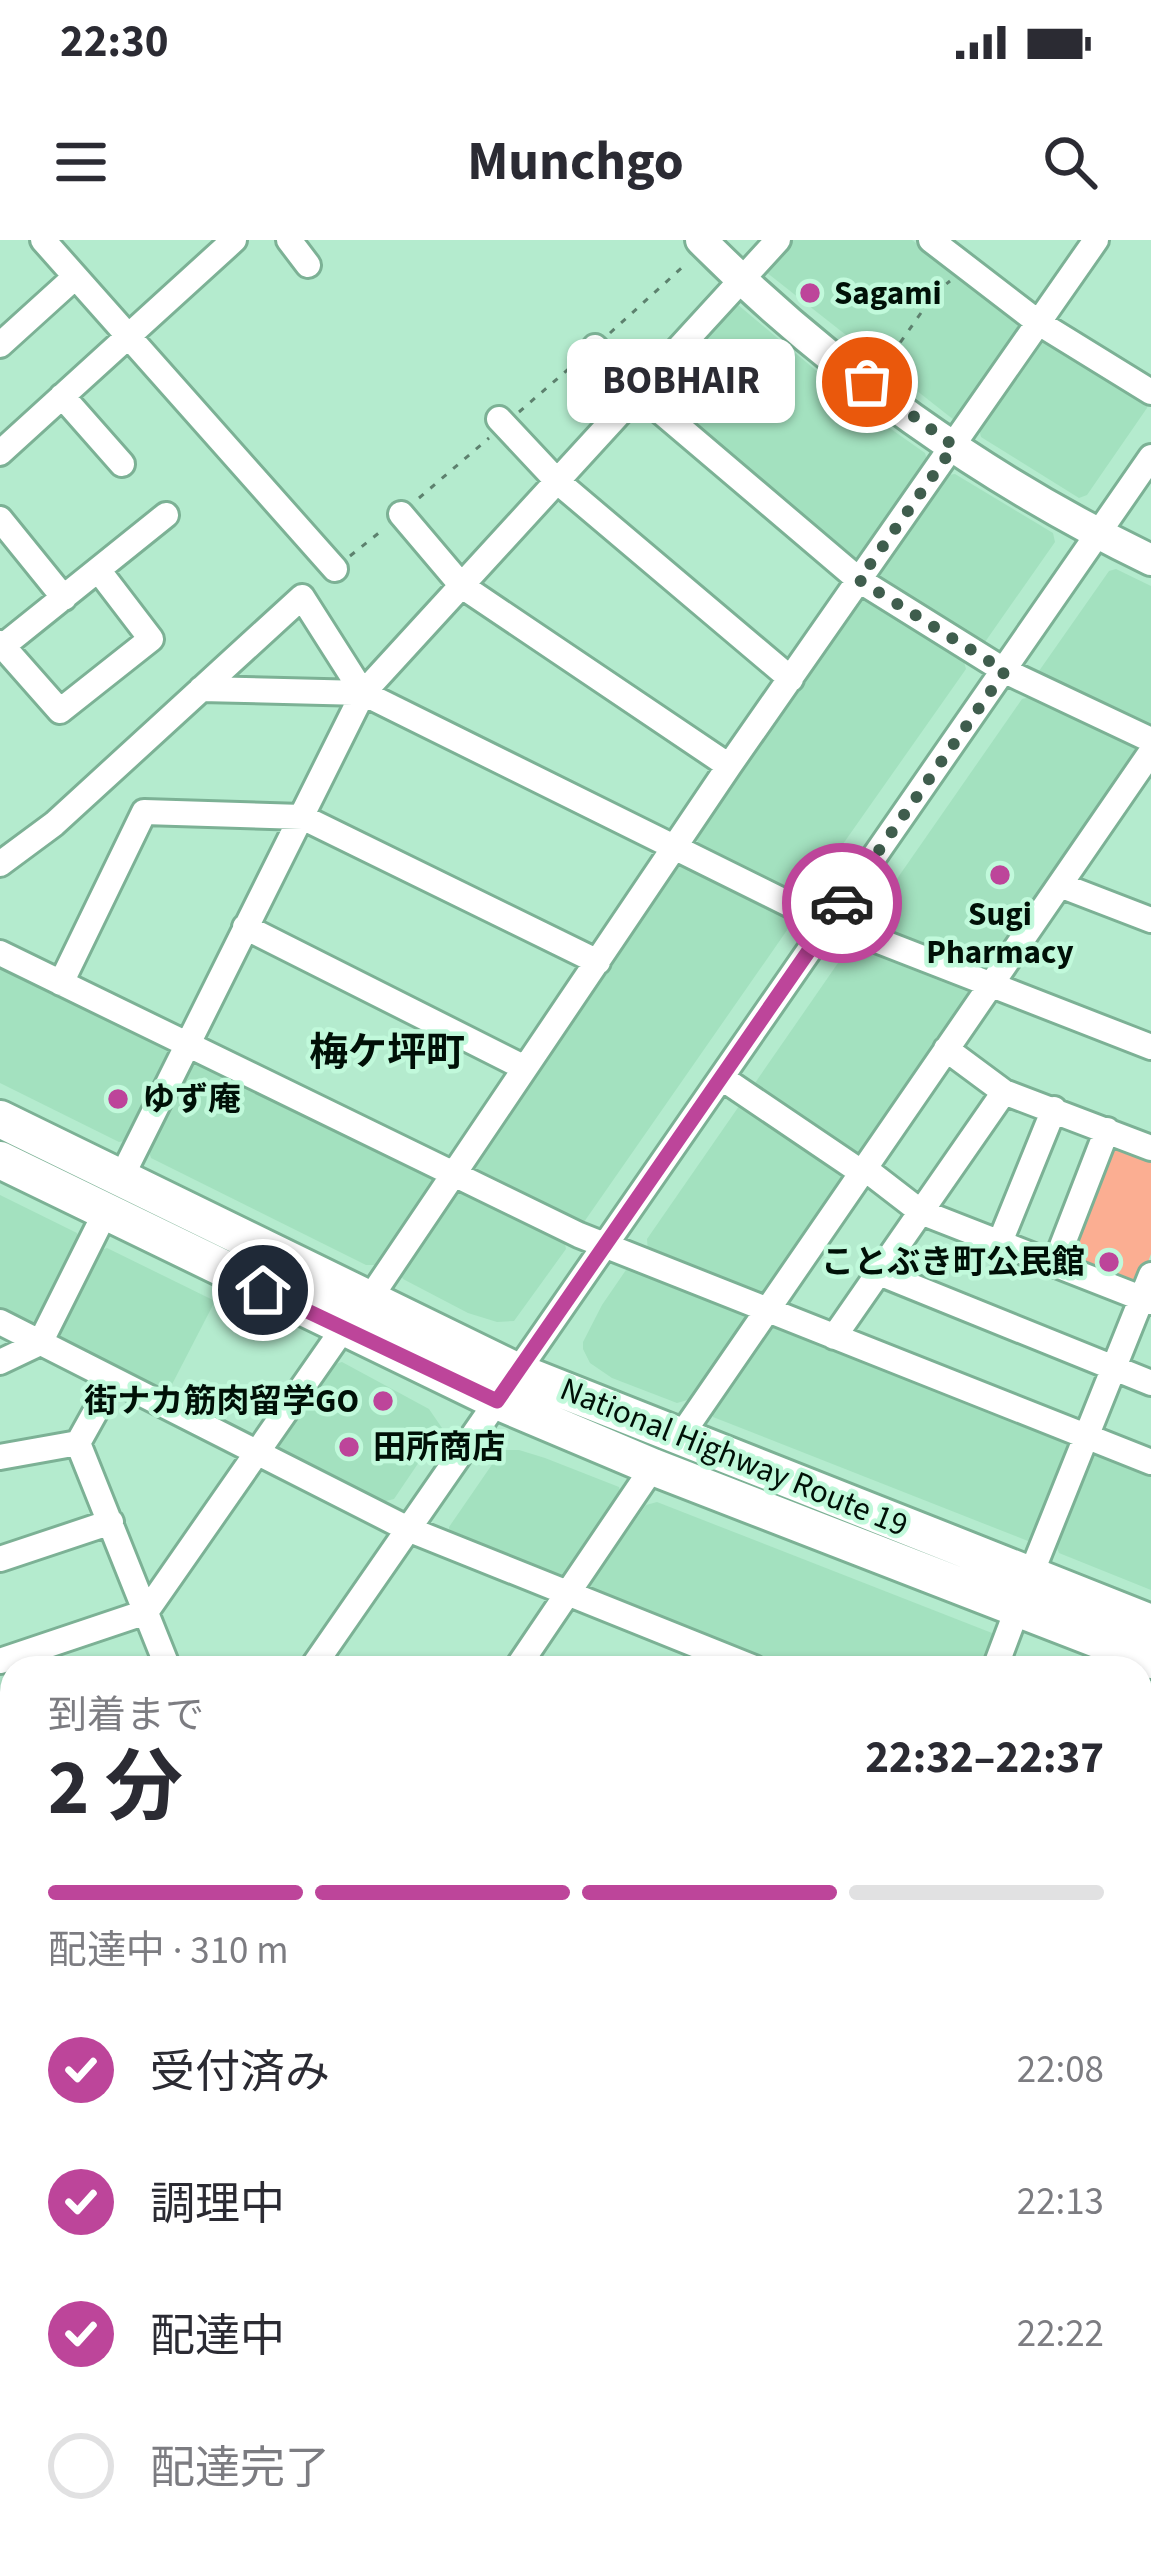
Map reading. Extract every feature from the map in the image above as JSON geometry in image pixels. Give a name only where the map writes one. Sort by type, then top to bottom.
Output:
[{"type":"highway","name":"National Highway Route 19","points":[[0,1119],[368,1301],[653,1467],[1025,1591],[1151,1623]]},
{"type":"highway","name":"National Highway Route 19","points":[[0,1160],[343,1329],[508,1386],[680,1436],[1025,1591],[1144,1656]]},
{"type":"main road","points":[[701,240],[852,371],[954,446],[1098,535],[1151,560]]},
{"type":"street","points":[[43,240],[335,569]]},
{"type":"street","points":[[0,453],[234,240]]},
{"type":"street","points":[[289,240],[308,265]]},
{"type":"street","points":[[121,1178],[363,693],[778,240]]},
{"type":"street","points":[[932,240],[1040,323],[1151,392]]},
{"type":"street","points":[[368,1301],[729,766],[1096,240]]},
{"type":"street","points":[[0,346],[75,277]]},
{"type":"street","points":[[595,347],[639,393],[859,580],[1005,671],[1151,740]]},
{"type":"street","points":[[62,397],[122,464]]},
{"type":"street","points":[[499,419],[558,482],[791,679]]},
{"type":"street","points":[[320,1656],[1151,457]]},
{"type":"street","points":[[401,514],[463,586],[729,766]]},
{"type":"street","points":[[99,571],[152,639],[60,711],[1,644],[166,515]]},
{"type":"street","points":[[0,519],[9,547],[64,598]]},
{"type":"street","points":[[0,864],[54,824],[302,597],[363,693]]},
{"type":"street","points":[[201,689],[363,693],[829,922],[1151,1047]]},
{"type":"street","points":[[680,1436],[1151,752]]},
{"type":"street","points":[[61,983],[144,812],[302,817],[598,962]]},
{"type":"street","points":[[1060,884],[1151,920]]},
{"type":"street","points":[[245,927],[525,1068]]},
{"type":"street","points":[[0,953],[606,1246],[1151,1462]]},
{"type":"street","points":[[946,1049],[1004,1092],[1151,1148]]},
{"type":"street","points":[[722,1078],[921,1212],[1055,1264],[1148,1292],[1000,1656]]},
{"type":"street","points":[[834,1337],[1004,1092]]},
{"type":"street","points":[[1000,1242],[1054,1109]]},
{"type":"street","points":[[1055,1264],[1107,1130]]},
{"type":"street","points":[[0,1362],[40,1343],[105,1213]]},
{"type":"street","points":[[879,1274],[1151,1383]]},
{"type":"street","points":[[0,1322],[408,1529],[724,1656]]},
{"type":"street","points":[[15,1656],[146,1612],[343,1329]]},
{"type":"street","points":[[78,1443],[112,1382]]},
{"type":"street","points":[[0,1457],[78,1443]]},
{"type":"street","points":[[78,1443],[163,1656]]},
{"type":"street","points":[[525,1656],[653,1467]]},
{"type":"street","points":[[0,1559],[111,1522]]},
{"type":"path","points":[[882,368],[934,293],[943,290],[962,264]]},
{"type":"shaded area","points":[[790,240],[912,240],[1020,322],[1021,330],[960,418],[954,420],[766,272]]},
{"type":"shaded area","points":[[737,304],[857,405],[925,453],[928,463],[861,561],[853,563],[657,392],[657,385],[729,306]]},
{"type":"shaded area","points":[[1047,341],[1146,403],[1087,495],[1079,498],[981,437],[979,429],[1038,343]]},
{"type":"shaded area","points":[[955,474],[1053,533],[1055,542],[985,642],[979,643],[878,574],[948,475]]},
{"type":"shaded area","points":[[1116,569],[1151,586],[1151,729],[1039,678],[1039,671],[1109,571]]},
{"type":"shaded area","points":[[867,598],[964,662],[966,669],[805,898],[698,846],[697,837],[861,600]]},
{"type":"shaded area","points":[[1030,697],[1134,747],[1136,755],[982,971],[867,922],[1022,699]]},
{"type":"shaded area","points":[[684,866],[792,923],[584,1222],[578,1224],[472,1173],[471,1167],[676,868]]},
{"type":"shaded area","points":[[854,947],[968,992],[970,997],[765,1292],[756,1296],[648,1254],[647,1239],[847,950]]},
{"type":"shaded area","points":[[0,963],[173,1053],[132,1139],[119,1142],[0,1083]]},
{"type":"shaded area","points":[[196,1062],[435,1180],[384,1265],[366,1265],[151,1158],[147,1146],[186,1064]]},
{"type":"shaded area","points":[[1115,1147],[1151,1161],[1151,1254],[1140,1283],[1132,1286],[1070,1262],[1068,1255],[1108,1150]]},
{"type":"shaded area","points":[[460,1192],[565,1244],[514,1321],[497,1322],[468,1313],[403,1279],[398,1270],[452,1194]]},
{"type":"shaded area","points":[[0,1195],[77,1233],[80,1243],[39,1327],[31,1330],[0,1314]]},
{"type":"shaded area","points":[[107,1248],[215,1301],[166,1396],[57,1342],[55,1335],[96,1252]]},
{"type":"shaded area","points":[[628,1267],[742,1312],[745,1320],[691,1399],[677,1403],[612,1378],[590,1363],[583,1349],[602,1305]]},
{"type":"shaded area","points":[[773,1325],[1072,1443],[1041,1536],[1028,1541],[713,1417],[712,1407]]},
{"type":"shaded area","points":[[342,1362],[429,1409],[442,1428],[394,1499],[382,1502],[275,1450],[332,1365]]},
{"type":"shaded area","points":[[502,1450],[545,1458],[619,1487],[622,1498],[568,1577],[559,1579],[450,1535],[449,1527]]},
{"type":"shaded area","points":[[1096,1453],[1151,1474],[1151,1590],[1059,1553],[1055,1543],[1089,1455]]},
{"type":"shaded area","points":[[657,1502],[992,1633],[997,1646],[993,1656],[753,1656],[590,1591],[590,1584],[646,1505]]},
{"type":"way so far","points":[[842,903],[1005,671],[859,580],[954,446],[867,382]]},
{"type":"place","name":"Sagami","points":[[810,293]]},
{"type":"place","name":"BOBHAIR","points":[[867,382]]},
{"type":"place","name":"Sugi Pharmacy","points":[[1000,875]]},
{"type":"place","name":"ゆず庵","points":[[118,1099]]},
{"type":"place","name":"ことぶき町公民館","points":[[1109,1262]]},
{"type":"place","name":"街ナカ筋肉留学GO","points":[[383,1401]]},
{"type":"place","name":"田所商店","points":[[349,1447]]},
{"type":"district","name":"梅ケ坪町","points":[[387,1053]]},
{"type":"route","points":[[263,1290],[497,1401],[842,903]]}]
